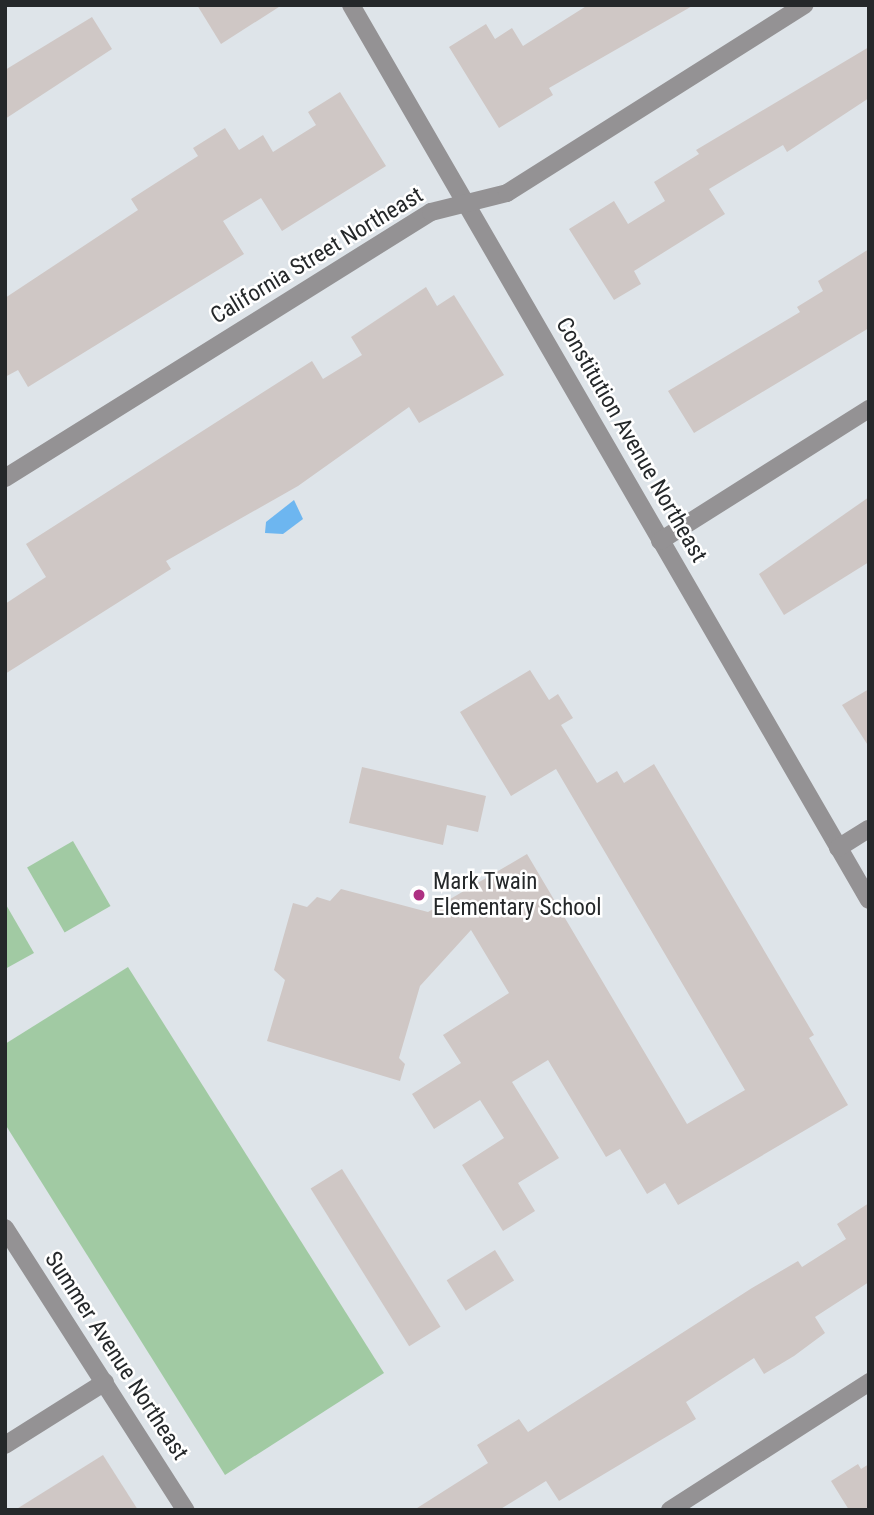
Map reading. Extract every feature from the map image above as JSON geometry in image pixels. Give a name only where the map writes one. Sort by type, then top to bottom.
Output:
[{"type":"street","name":"Constitution Avenue Northeast","points":[[351,5],[869,900]]},
{"type":"street","name":"California Street Northeast","points":[[5,478],[431,212],[507,192],[804,5]]},
{"type":"street","points":[[660,541],[869,409]]},
{"type":"street","points":[[838,848],[869,829]]},
{"type":"street","name":"Summer Avenue Northeast","points":[[5,1228],[185,1510]]},
{"type":"street","points":[[5,1445],[104,1382]]},
{"type":"street","points":[[670,1510],[869,1382]]},
{"type":"green space","points":[[73,841],[110,906],[65,932],[27,868]]},
{"type":"green space","points":[[5,903],[34,953],[5,969]]},
{"type":"green space","points":[[128,967],[384,1373],[225,1475],[5,1124],[5,1044]]},
{"type":"water","points":[[294,500],[303,519],[283,534],[265,533],[266,522]]},
{"type":"building","points":[[197,5],[282,5],[221,44]]},
{"type":"building","points":[[588,5],[694,5],[549,88],[553,95],[499,128],[449,47],[486,24],[495,39],[512,28],[523,46]]},
{"type":"building","points":[[92,17],[112,49],[5,119],[5,70]]},
{"type":"building","points":[[869,47],[869,98],[787,152],[783,145],[709,189],[725,214],[634,271],[641,284],[614,300],[569,229],[614,201],[628,224],[665,201],[654,182],[699,154],[696,150]]},
{"type":"building","points":[[340,92],[386,166],[282,231],[261,198],[223,221],[244,254],[28,387],[18,370],[5,377],[5,298],[138,210],[131,199],[198,156],[193,148],[225,128],[239,150],[263,135],[273,152],[316,125],[308,112]]},
{"type":"building","points":[[869,249],[869,328],[694,433],[668,391],[800,312],[797,307],[823,291],[818,281]]},
{"type":"building","points":[[426,287],[437,306],[454,295],[504,375],[419,423],[409,407],[298,486],[166,561],[171,569],[5,674],[5,604],[46,577],[26,544],[312,361],[323,379],[362,355],[351,337]]},
{"type":"building","points":[[869,497],[869,562],[784,615],[759,574]]},
{"type":"building","points":[[530,670],[549,700],[558,694],[573,718],[561,725],[597,783],[617,771],[624,783],[654,764],[814,1035],[809,1038],[848,1105],[678,1205],[665,1183],[647,1194],[620,1149],[606,1157],[548,1060],[512,1082],[559,1158],[518,1183],[535,1211],[503,1231],[462,1165],[504,1138],[480,1100],[434,1129],[412,1094],[461,1063],[443,1035],[509,993],[471,930],[420,986],[399,1058],[405,1064],[400,1081],[267,1041],[285,980],[274,970],[293,903],[307,907],[317,897],[330,901],[341,889],[428,912],[527,854],[687,1124],[745,1090],[556,769],[511,796],[460,712]]},
{"type":"building","points":[[869,689],[869,747],[842,705]]},
{"type":"building","points":[[362,767],[486,796],[478,832],[447,825],[443,845],[349,823]]},
{"type":"building","points":[[342,1169],[441,1327],[409,1346],[311,1189]]},
{"type":"building","points":[[869,1203],[869,1282],[815,1317],[825,1333],[794,1356],[764,1374],[754,1358],[686,1402],[696,1419],[559,1501],[546,1481],[499,1510],[414,1510],[488,1463],[477,1445],[519,1419],[528,1432],[752,1288],[798,1261],[802,1267],[846,1239],[837,1224]]},
{"type":"building","points":[[495,1250],[514,1281],[466,1311],[447,1280]]},
{"type":"building","points":[[103,1455],[138,1510],[15,1510]]},
{"type":"building","points":[[858,1464],[861,1469],[869,1464],[869,1510],[849,1510],[831,1481]]},
{"type":"place","name":"Mark Twain Elementary School","points":[[419,895]]}]
